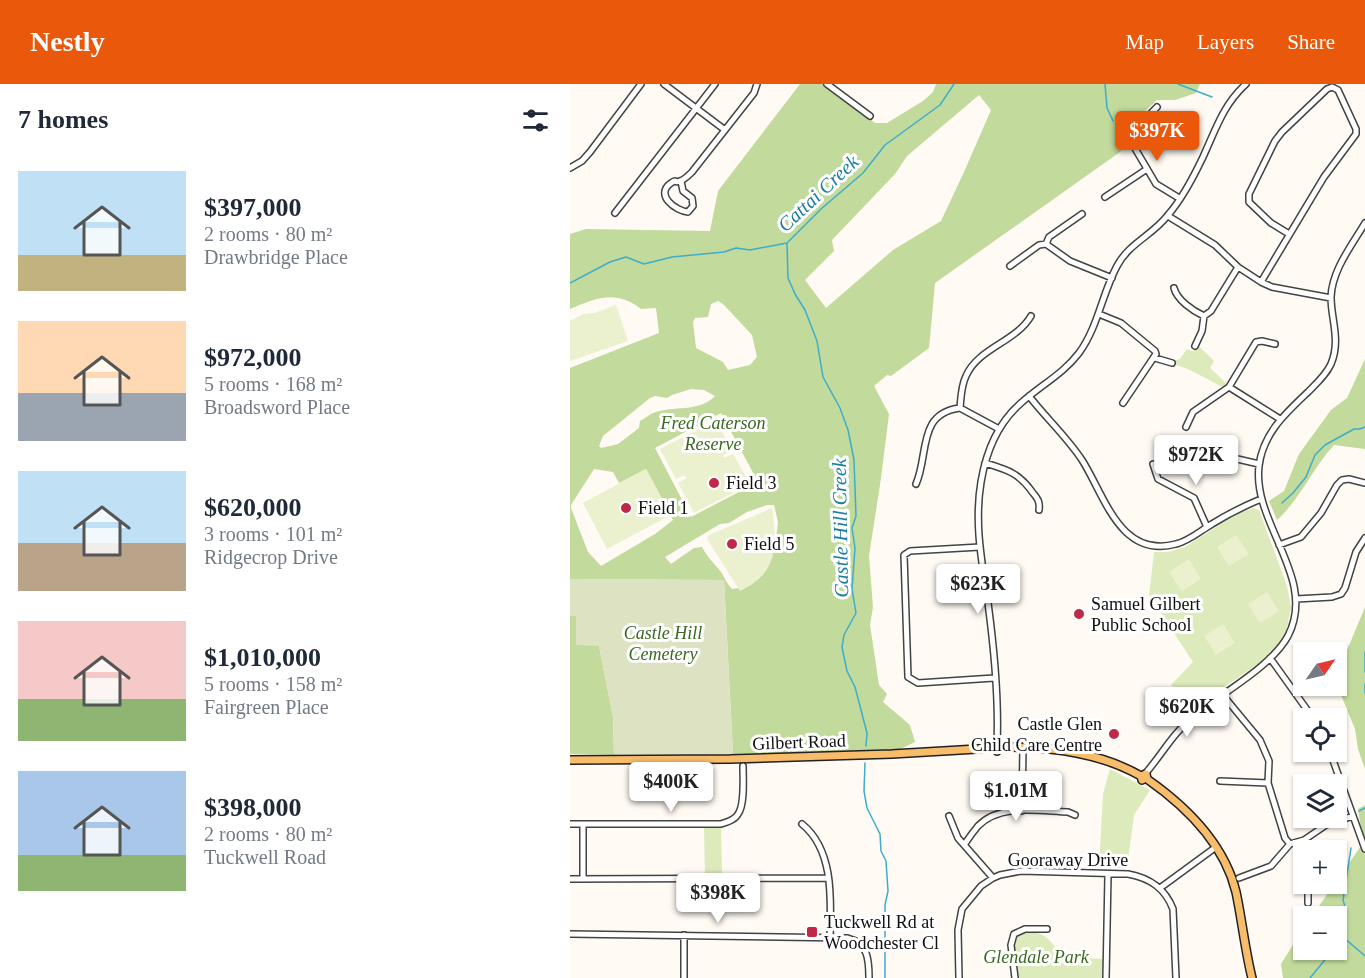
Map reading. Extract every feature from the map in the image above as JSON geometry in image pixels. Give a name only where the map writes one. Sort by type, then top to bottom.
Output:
[{"type":"main road","name":"Gilbert Road","points":[[570,760],[730,759],[892,754],[997,746],[1076,752],[1100,758],[1144,776],[1188,813],[1216,847],[1236,892],[1252,978]]},
{"type":"street","points":[[570,168],[582,161],[590,152],[641,84]]},
{"type":"street","points":[[664,84],[725,130]]},
{"type":"street","points":[[615,213],[715,84]]},
{"type":"street","points":[[681,181],[683,191],[692,198],[693,206],[688,212],[672,206],[665,196],[668,185],[681,181],[692,172],[754,93],[757,84]]},
{"type":"street","points":[[827,84],[870,116]]},
{"type":"street","points":[[997,746],[992,634],[980,547],[978,503],[985,463],[999,429],[1013,410],[1056,377],[1073,360],[1089,337],[1123,256],[1168,216],[1201,160],[1226,105],[1246,84]]},
{"type":"street","points":[[1261,282],[1324,177],[1356,134],[1356,129],[1338,90],[1332,87],[1327,89],[1275,141],[1249,194],[1249,202],[1270,223],[1289,234]]},
{"type":"street","points":[[1157,106],[1126,139],[1133,145],[1156,184],[1179,198]]},
{"type":"street","points":[[1105,197],[1147,169]]},
{"type":"street","points":[[1046,244],[1049,237],[1082,214]]},
{"type":"street","points":[[1168,216],[1215,245],[1238,267],[1261,282],[1272,287],[1331,298]]},
{"type":"street","points":[[1144,776],[1175,734],[1222,694],[1270,658],[1288,635],[1295,612],[1296,598],[1293,581],[1261,499],[1259,464],[1269,434],[1280,419],[1323,377],[1330,365],[1336,339],[1331,298],[1332,284],[1337,270],[1365,223]]},
{"type":"street","points":[[1010,266],[1039,245],[1046,244],[1070,261],[1112,278]]},
{"type":"street","points":[[1195,346],[1202,331],[1204,316],[1211,311],[1238,267]]},
{"type":"street","points":[[1174,288],[1176,295],[1204,316]]},
{"type":"street","points":[[1099,314],[1121,323],[1155,351],[1155,358],[1123,403]]},
{"type":"street","points":[[960,408],[963,384],[969,369],[979,359],[1026,326],[1031,316]]},
{"type":"street","points":[[1186,427],[1193,412],[1229,387],[1256,342],[1262,340],[1275,344]]},
{"type":"street","points":[[1155,358],[1172,363]]},
{"type":"street","points":[[1229,387],[1280,419]]},
{"type":"street","points":[[1029,396],[1083,460],[1118,524],[1129,535],[1151,545],[1174,545],[1184,542],[1234,510],[1261,499]]},
{"type":"street","points":[[915,484],[921,473],[926,436],[943,413],[960,408],[999,429]]},
{"type":"street","points":[[1225,464],[1233,458],[1259,464]]},
{"type":"street","points":[[985,463],[1007,470],[1024,479],[1040,502],[1039,510]]},
{"type":"street","points":[[1153,464],[1158,479],[1194,498],[1207,527]]},
{"type":"street","points":[[1279,545],[1301,537],[1321,513],[1336,485],[1342,480],[1349,479],[1365,483]]},
{"type":"street","points":[[1296,598],[1332,597],[1341,594],[1356,552],[1365,538]]},
{"type":"street","points":[[980,547],[910,551],[904,555],[909,677],[918,683],[994,678]]},
{"type":"street","points":[[1270,658],[1306,708]]},
{"type":"street","points":[[1222,694],[1260,740],[1269,761],[1268,783],[1285,838],[1290,844]]},
{"type":"street","points":[[1023,747],[1023,811]]},
{"type":"street","points":[[1334,762],[1365,849]]},
{"type":"street","points":[[570,824],[721,824],[738,814],[741,805],[743,766]]},
{"type":"street","points":[[1220,781],[1268,783]]},
{"type":"street","points":[[964,845],[979,825],[1009,811],[1068,812],[1075,815]]},
{"type":"street","points":[[949,816],[958,838],[993,878]]},
{"type":"street","points":[[1304,840],[1326,825],[1353,816]]},
{"type":"street","points":[[583,824],[583,879]]},
{"type":"street","points":[[801,824],[819,844],[828,878],[831,895],[830,937]]},
{"type":"street","points":[[1357,830],[1365,826]]},
{"type":"street","points":[[1239,878],[1271,866],[1293,843]]},
{"type":"street","points":[[1176,978],[1173,909],[1170,900],[1160,888],[1216,847]]},
{"type":"street","name":"Gooraway Drive","points":[[959,978],[958,930],[962,909],[981,886],[993,878],[1021,871],[1128,874],[1142,877],[1160,888]]},
{"type":"street","points":[[1106,978],[1108,875]]},
{"type":"street","points":[[570,879],[828,878]]},
{"type":"street","points":[[1308,894],[1308,903]]},
{"type":"street","points":[[1015,978],[1011,945],[1014,934],[1024,929],[1047,929]]},
{"type":"street","points":[[570,934],[847,938],[860,943],[868,955],[869,978]]},
{"type":"street","points":[[684,935],[684,978]]},
{"type":"green space","points":[[800,84],[823,84],[875,123],[887,123],[923,101],[933,92],[936,84],[1200,84],[1196,93],[1175,100],[1157,100],[1116,138],[1127,147],[935,283],[929,348],[874,386],[889,414],[869,556],[873,607],[870,625],[879,685],[887,694],[883,702],[910,725],[915,742],[896,751],[733,754],[724,580],[570,579],[570,368],[659,333],[656,308],[641,309],[623,299],[606,297],[570,309],[570,234],[586,229],[710,231],[718,191]],"holes":[[[979,95],[991,110],[941,221],[893,250],[826,308],[805,280],[834,251],[832,240],[895,174],[907,156]],[[718,301],[752,335],[757,357],[750,365],[728,370],[723,362],[696,348],[693,322],[695,318],[708,317],[711,304]],[[691,389],[704,390],[715,396],[694,407],[653,413],[640,421],[639,428],[618,444],[601,448],[599,446],[603,436],[650,398],[655,396],[667,398]],[[721,413],[758,482],[691,517],[655,448]],[[594,469],[613,472],[619,483],[646,469],[673,520],[655,534],[601,566],[588,552],[571,508]],[[774,505],[778,522],[776,539],[741,590],[730,587],[702,547],[694,548],[671,564],[665,557],[720,524],[729,523],[747,512]]]},
{"type":"green space","points":[[616,305],[628,341],[570,361],[570,321],[583,314],[594,313]]},
{"type":"green space","points":[[1199,346],[1214,361],[1210,368],[1228,385],[1225,388],[1192,371],[1174,365],[1173,361],[1180,359],[1187,349],[1197,350]]},
{"type":"green space","points":[[1365,359],[1365,449],[1334,445],[1293,502],[1277,520],[1269,501],[1284,491],[1299,454],[1331,410],[1347,398]]},
{"type":"green space","name":"Fred Caterson Reserve","points":[[716,420],[732,451],[723,455],[724,458],[733,454],[750,484],[694,513],[678,483],[687,478],[685,475],[676,479],[660,449]]},
{"type":"green space","name":"Field 1","points":[[646,469],[671,515],[607,549],[583,503]]},
{"type":"green space","points":[[772,508],[775,534],[769,567],[753,584],[740,591],[707,539],[709,535]]},
{"type":"green space","points":[[1254,508],[1259,510],[1287,586],[1291,607],[1286,633],[1271,655],[1195,707],[1171,685],[1193,662],[1149,595],[1154,552],[1168,552],[1185,547],[1238,513]]},
{"type":"green space","points":[[1236,535],[1249,554],[1229,566],[1217,547]]},
{"type":"green space","points":[[1189,559],[1201,579],[1182,591],[1169,572]]},
{"type":"green space","name":"Castle Hill Cemetery","points":[[570,579],[724,580],[733,754],[614,755],[613,717],[599,646],[576,645],[576,616],[570,616]]},
{"type":"green space","points":[[1267,592],[1279,611],[1260,623],[1248,604]]},
{"type":"green space","points":[[1365,607],[1365,769],[1358,749],[1355,729],[1342,696],[1347,696],[1347,650]]},
{"type":"green space","points":[[570,616],[576,616],[599,646],[613,717],[614,755],[570,754]]},
{"type":"green space","points":[[1223,624],[1235,643],[1216,655],[1204,636]]},
{"type":"green space","points":[[1110,769],[1150,790],[1134,815],[1127,868],[1099,868],[1103,794]]},
{"type":"green space","points":[[1365,805],[1365,978],[1283,978],[1281,964],[1293,945],[1293,960],[1347,960],[1347,906],[1319,906],[1327,894],[1347,894],[1347,866],[1363,843],[1358,809]]},
{"type":"green space","points":[[704,827],[721,827],[722,876],[705,876]]},
{"type":"green space","name":"Glendale Park","points":[[1024,932],[1043,935],[1062,957],[1105,959],[1104,978],[1017,978],[1013,941],[1016,936]]},
{"type":"waterway","name":"Cattai Creek","points":[[570,283],[610,262],[626,257],[644,264],[672,257],[724,252],[736,248],[750,250],[787,243],[821,209],[863,173],[885,145],[940,105],[954,84]]},
{"type":"waterway","points":[[1105,84],[1107,108],[1113,121]]},
{"type":"waterway","points":[[1178,84],[1212,97]]},
{"type":"waterway","name":"Castle Hill Creek","points":[[787,243],[788,278],[805,310],[817,341],[823,377],[840,408],[848,430],[854,460],[856,516],[852,528],[855,548],[852,589],[856,613],[844,635],[842,647],[847,671],[855,687],[867,733],[866,746]]},
{"type":"waterway","points":[[1282,503],[1306,477],[1315,455],[1325,445],[1354,429],[1365,427]]},
{"type":"waterway","points":[[1365,652],[1365,672]]},
{"type":"waterway","points":[[1365,684],[1365,693]]},
{"type":"waterway","name":"Castle Hill Creek","points":[[865,763],[864,791],[867,808],[880,834],[881,851],[886,861],[888,891],[885,905],[885,978]]},
{"type":"waterway","points":[[1359,811],[1365,808]]},
{"type":"waterway","points":[[1345,906],[1343,900],[1351,848]]},
{"type":"waterway","points":[[1347,940],[1365,956]]},
{"type":"waterway","points":[[1310,978],[1325,960]]},
{"type":"place","name":"Field 3","points":[[714,483]]},
{"type":"place","name":"Field 1","points":[[626,508]]},
{"type":"place","name":"Field 5","points":[[732,544]]},
{"type":"place","name":"Samuel Gilbert Public School","points":[[1079,614]]},
{"type":"place","name":"Castle Glen Child Care Centre","points":[[1114,734]]},
{"type":"place","name":"Tuckwell Rd at Woodchester Cl","points":[[812,932]]}]
